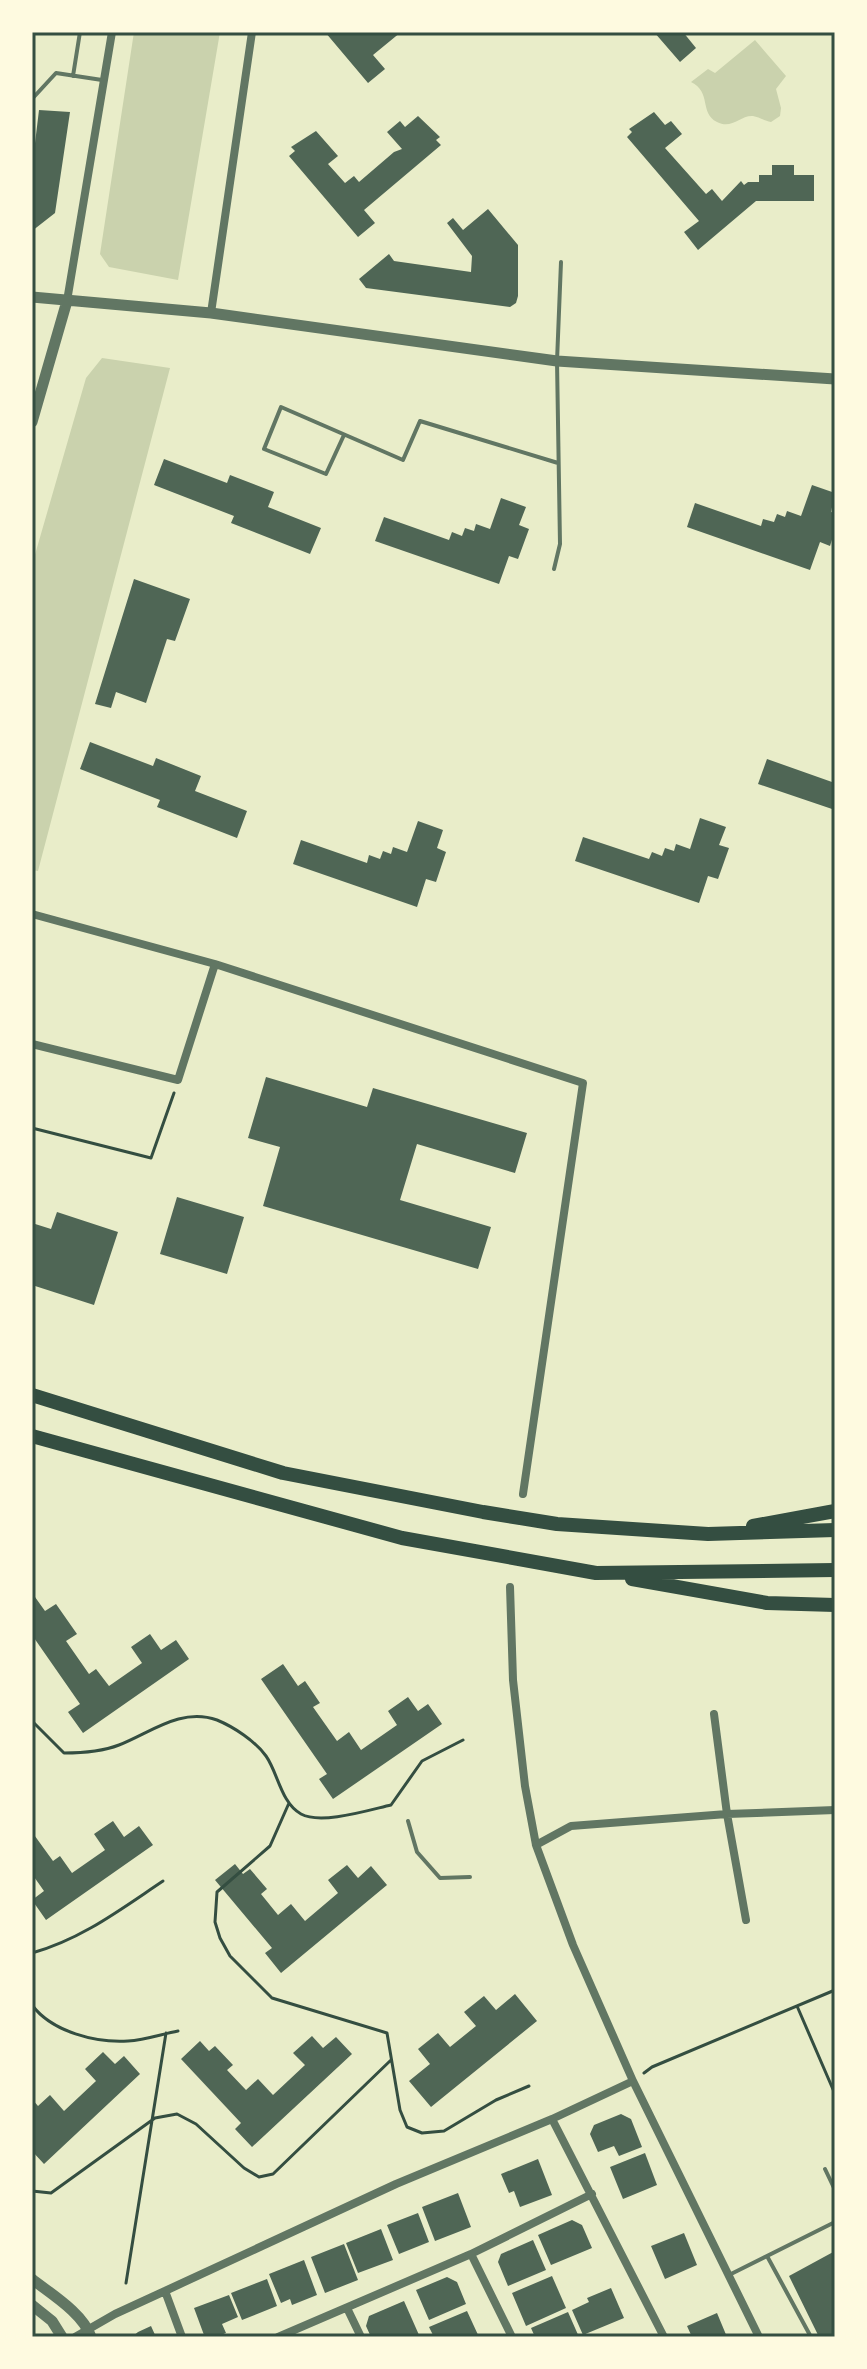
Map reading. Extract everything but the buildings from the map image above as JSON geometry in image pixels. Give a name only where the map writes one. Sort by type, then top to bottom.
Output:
[{"type":"highway","points":[[32,1395],[283,1473],[557,1524],[708,1534],[835,1530]]},
{"type":"highway","points":[[32,1436],[402,1538],[767,1603],[835,1605]]},
{"type":"highway","points":[[708,1534],[835,1511]]},
{"type":"highway","points":[[596,1573],[835,1570]]},
{"type":"street","points":[[32,422],[67,301],[112,32]]},
{"type":"street","points":[[211,313],[252,32]]},
{"type":"street","points":[[32,297],[211,313],[557,361],[835,379]]},
{"type":"street","points":[[32,914],[215,964],[583,1083],[523,1494]]},
{"type":"street","points":[[32,1044],[178,1080],[215,964]]},
{"type":"street","points":[[510,1587],[513,1680],[525,1786],[536,1845],[573,1945],[633,2081],[759,2337]]},
{"type":"street","points":[[714,1714],[727,1814],[746,1920]]},
{"type":"street","points":[[536,1845],[571,1826],[727,1814],[835,1810]]},
{"type":"street","points":[[75,2337],[90,2333],[165,2291],[396,2184],[552,2119],[633,2081]]},
{"type":"street","points":[[552,2119],[664,2337]]},
{"type":"street","points":[[278,2337],[471,2254],[592,2194]]},
{"type":"street","points":[[471,2254],[512,2337]]},
{"type":"street","points":[[32,2279],[65,2305],[90,2333]]},
{"type":"street","points":[[165,2291],[182,2337]]},
{"type":"street","points":[[32,2305],[52,2321],[62,2337]]},
{"type":"street","points":[[347,2308],[361,2337]]},
{"type":"lane","points":[[73,76],[80,32]]},
{"type":"lane","points":[[32,99],[56,73],[104,81]]},
{"type":"lane","points":[[554,569],[560,544],[557,361],[561,262]]},
{"type":"lane","points":[[344,435],[326,474],[264,449],[281,407],[403,460],[420,421],[558,463]]},
{"type":"lane","points":[[408,1821],[417,1852],[440,1878],[470,1877]]},
{"type":"lane","points":[[825,2169],[835,2190]]},
{"type":"lane","points":[[728,2275],[835,2222]]},
{"type":"lane","points":[[767,2256],[811,2337]]},
{"type":"path","points":[[32,1128],[151,1158],[178,1080]]},
{"type":"path","points":[[32,1721],[64,1753],[87,1753],[118,1746],[172,1720],[199,1716],[218,1721],[245,1735],[266,1756],[289,1803],[300,1814],[313,1817],[355,1814],[391,1805],[422,1761],[463,1740]]},
{"type":"path","points":[[289,1803],[270,1846],[217,1892],[215,1922],[230,1956],[272,1998],[387,2033],[400,2110],[407,2127],[422,2133],[444,2131],[496,2100],[529,2086]]},
{"type":"path","points":[[32,1953],[55,1947],[94,1928],[163,1881]]},
{"type":"path","points":[[633,2081],[652,2067],[835,1990]]},
{"type":"path","points":[[32,2005],[41,2016],[81,2036],[129,2041],[178,2031]]},
{"type":"path","points":[[797,2006],[835,2094]]},
{"type":"path","points":[[126,2283],[166,2033]]},
{"type":"path","points":[[32,2191],[51,2193],[151,2121],[177,2114],[196,2124],[244,2168],[259,2177],[273,2174],[391,2059]]},
{"type":"green space","points":[[134,32],[220,32],[178,280],[109,267],[100,254]]},
{"type":"green space","points":[[755,40],[786,76],[776,89],[780,116],[771,122],[753,116],[727,124],[717,122],[708,113],[701,91],[691,82],[708,69],[715,73]]},
{"type":"green space","points":[[102,358],[170,368],[38,871],[32,870],[32,565],[86,378]]}]
